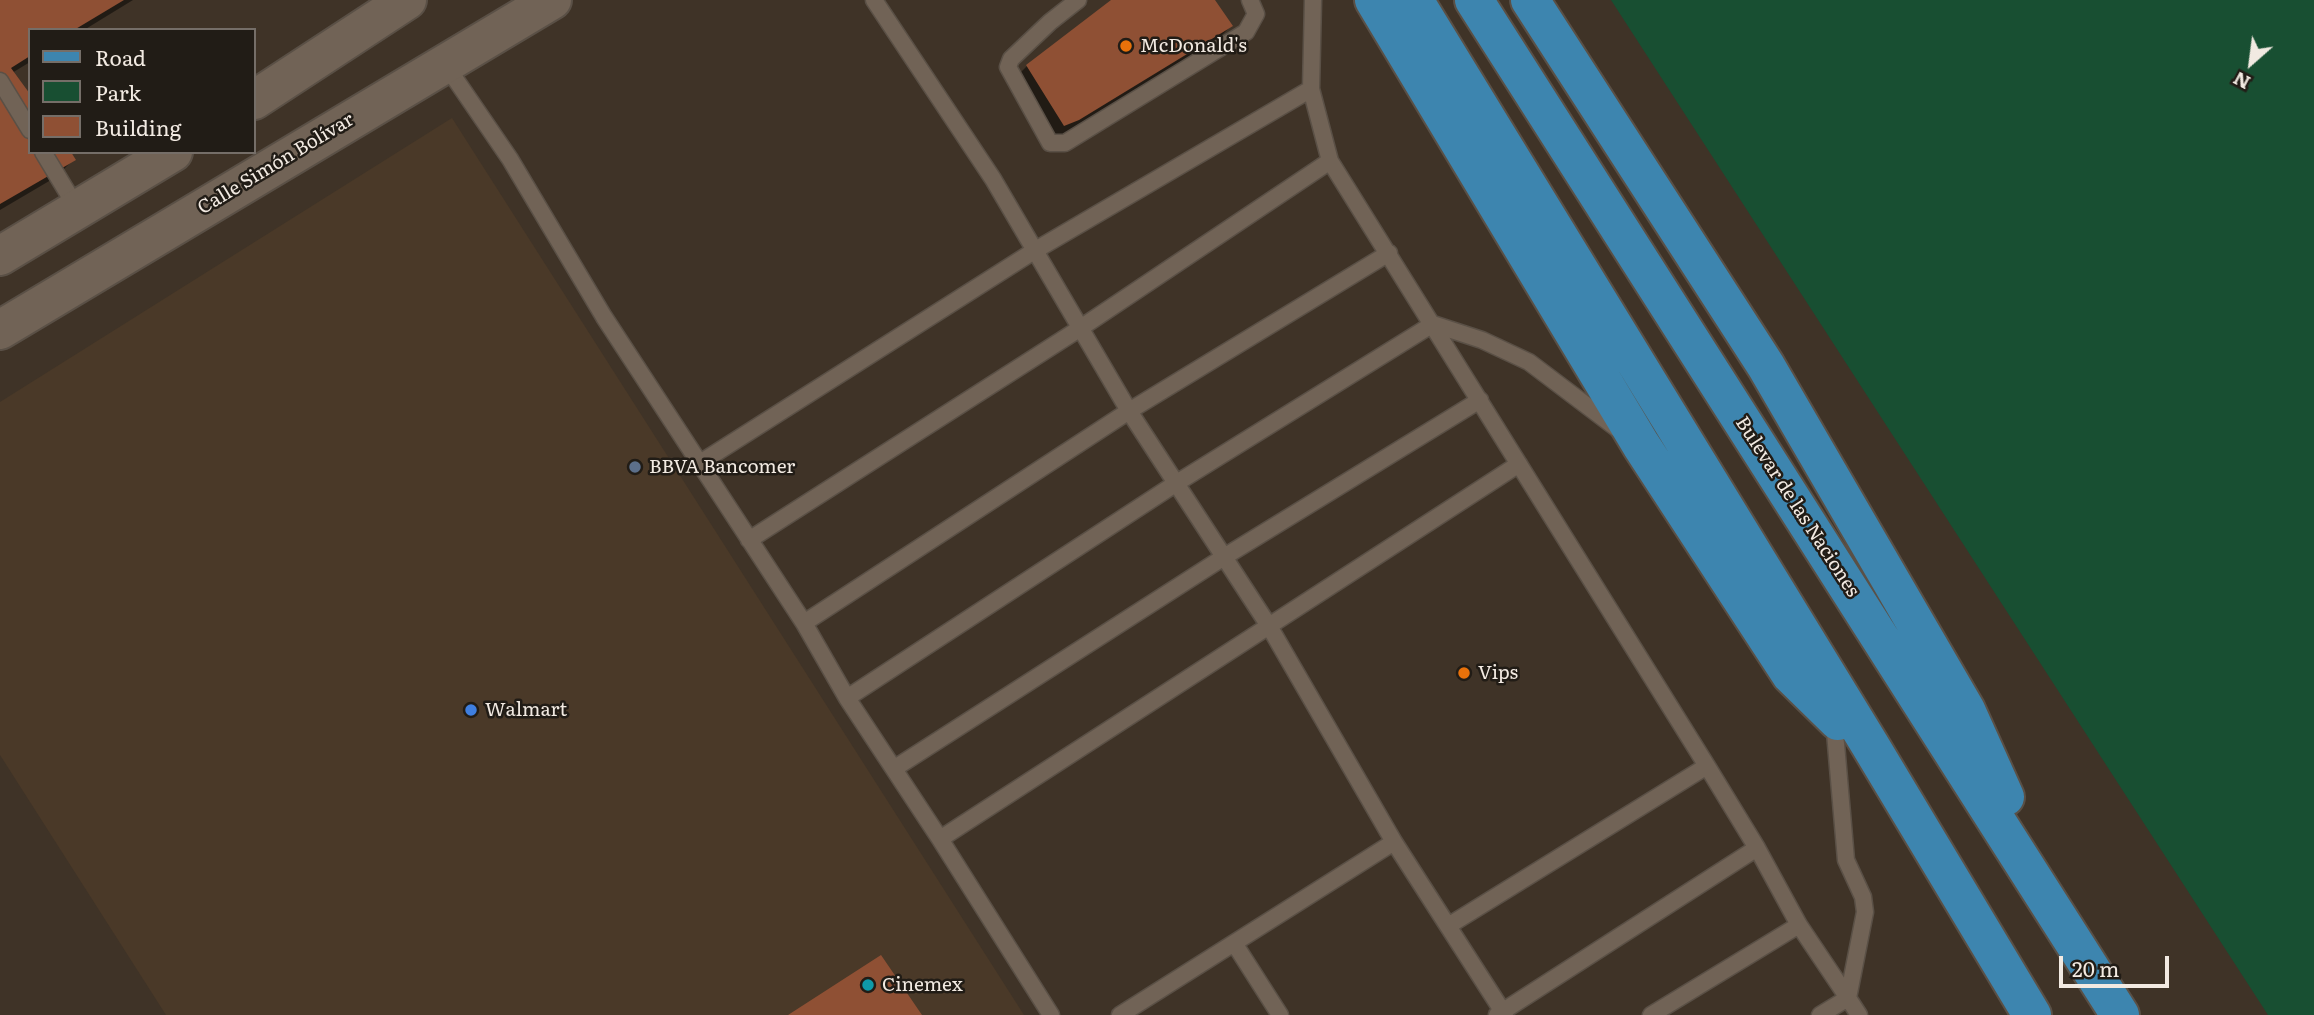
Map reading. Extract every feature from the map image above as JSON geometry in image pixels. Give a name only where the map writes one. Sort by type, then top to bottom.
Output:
[{"type":"main road","points":[[256,99],[407,0]]},
{"type":"main road","name":"Calle Simón Bolívar","points":[[0,330],[552,0]]},
{"type":"main road","points":[[1374,0],[1640,445],[1791,675],[1834,718],[1870,745]]},
{"type":"main road","points":[[1414,0],[2032,1015]]},
{"type":"main road","name":"Bulevar de las Naciones","points":[[1474,0],[2120,1015]]},
{"type":"main road","points":[[1530,0],[1766,366],[1966,709],[2057,914]]},
{"type":"main road","points":[[0,256],[170,154]]},
{"type":"lane","points":[[874,0],[993,179],[1129,411],[1269,626],[1394,842],[1501,1014],[1757,848]]},
{"type":"lane","points":[[1078,0],[1011,59],[1009,67],[1050,143],[1065,143],[1246,32],[1255,14],[1250,0]]},
{"type":"lane","points":[[1313,0],[1311,89],[1330,161],[1707,766],[1757,848],[1799,925],[1859,1015]]},
{"type":"lane","points":[[445,64],[510,159],[604,317],[804,623],[847,698],[1051,1015]]},
{"type":"lane","points":[[0,81],[28,127]]},
{"type":"lane","points":[[701,463],[1034,251],[1311,89]]},
{"type":"lane","points":[[44,154],[78,210]]},
{"type":"lane","points":[[749,540],[1079,328],[1330,161]]},
{"type":"lane","points":[[804,623],[1129,411],[1389,253]]},
{"type":"lane","points":[[847,698],[1175,484],[1433,324],[1482,340],[1529,362],[1640,445]]},
{"type":"lane","points":[[894,768],[1224,557],[1480,400]]},
{"type":"lane","points":[[940,839],[1519,464]]},
{"type":"lane","points":[[1820,1015],[1848,998],[1865,912],[1863,897],[1846,860],[1834,718]]},
{"type":"lane","points":[[1448,926],[1707,766]]},
{"type":"lane","points":[[1120,1015],[1394,842]]},
{"type":"lane","points":[[1651,1015],[1799,925]]},
{"type":"lane","points":[[1234,943],[1279,1015]]},
{"type":"shaded area","points":[[452,118],[1024,1015],[166,1015],[0,755],[0,402]]},
{"type":"green space","points":[[1611,0],[2314,0],[2314,1015],[2268,1015]]},
{"type":"building","points":[[0,0],[124,0],[77,28],[28,28],[28,57],[11,68],[28,91],[28,154],[72,154],[76,160],[0,204]]},
{"type":"building","name":"McDonald's","points":[[1111,0],[1215,0],[1233,26],[1079,120],[1064,126],[1026,65]]},
{"type":"building","name":"Cinemex","points":[[881,955],[922,1015],[788,1015]]},
{"type":"place","name":"McDonald's","points":[[1126,46]]},
{"type":"place","name":"BBVA Bancomer","points":[[635,467]]},
{"type":"place","name":"Vips","points":[[1464,673]]},
{"type":"place","name":"Walmart","points":[[471,710]]},
{"type":"place","name":"Cinemex","points":[[868,985]]}]
